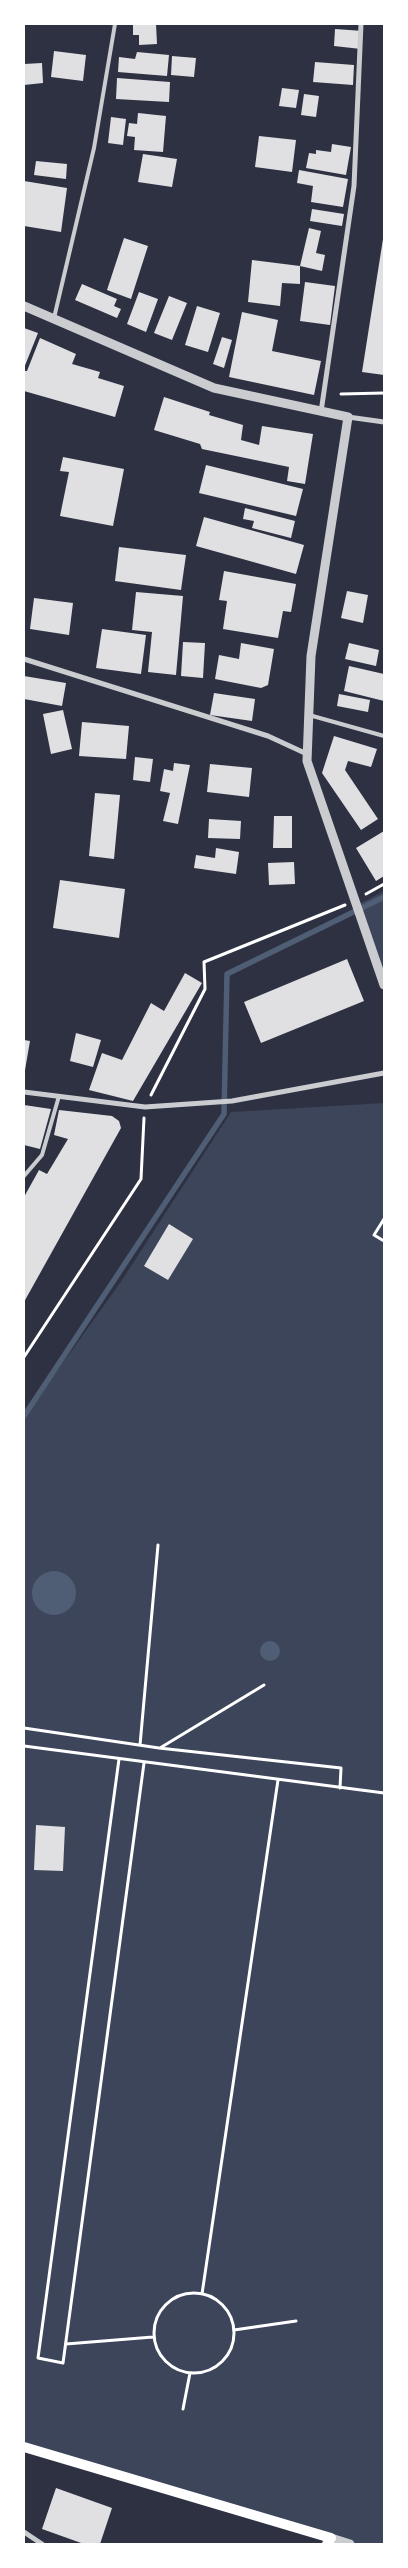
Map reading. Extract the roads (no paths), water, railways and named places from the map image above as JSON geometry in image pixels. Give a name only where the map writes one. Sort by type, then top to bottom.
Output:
[{"type":"main road","points":[[24,2447],[329,2541]]},
{"type":"street","points":[[321,413],[354,186],[361,24]]},
{"type":"street","points":[[24,306],[214,388],[321,413],[384,422]]},
{"type":"street","points":[[348,417],[311,656],[307,714],[307,761],[384,985]]},
{"type":"street","points":[[24,659],[268,736],[307,754]]},
{"type":"street","points":[[24,1092],[145,1107],[232,1101],[384,1074]]},
{"type":"street","points":[[24,2532],[42,2544]]},
{"type":"street","points":[[329,2541],[350,2544]]},
{"type":"lane","points":[[54,320],[94,148],[115,24]]},
{"type":"lane","points":[[307,714],[384,736]]},
{"type":"lane","points":[[24,1176],[42,1155],[59,1096]]},
{"type":"waterway","points":[[24,1416],[224,1114],[227,974],[384,897]]}]
